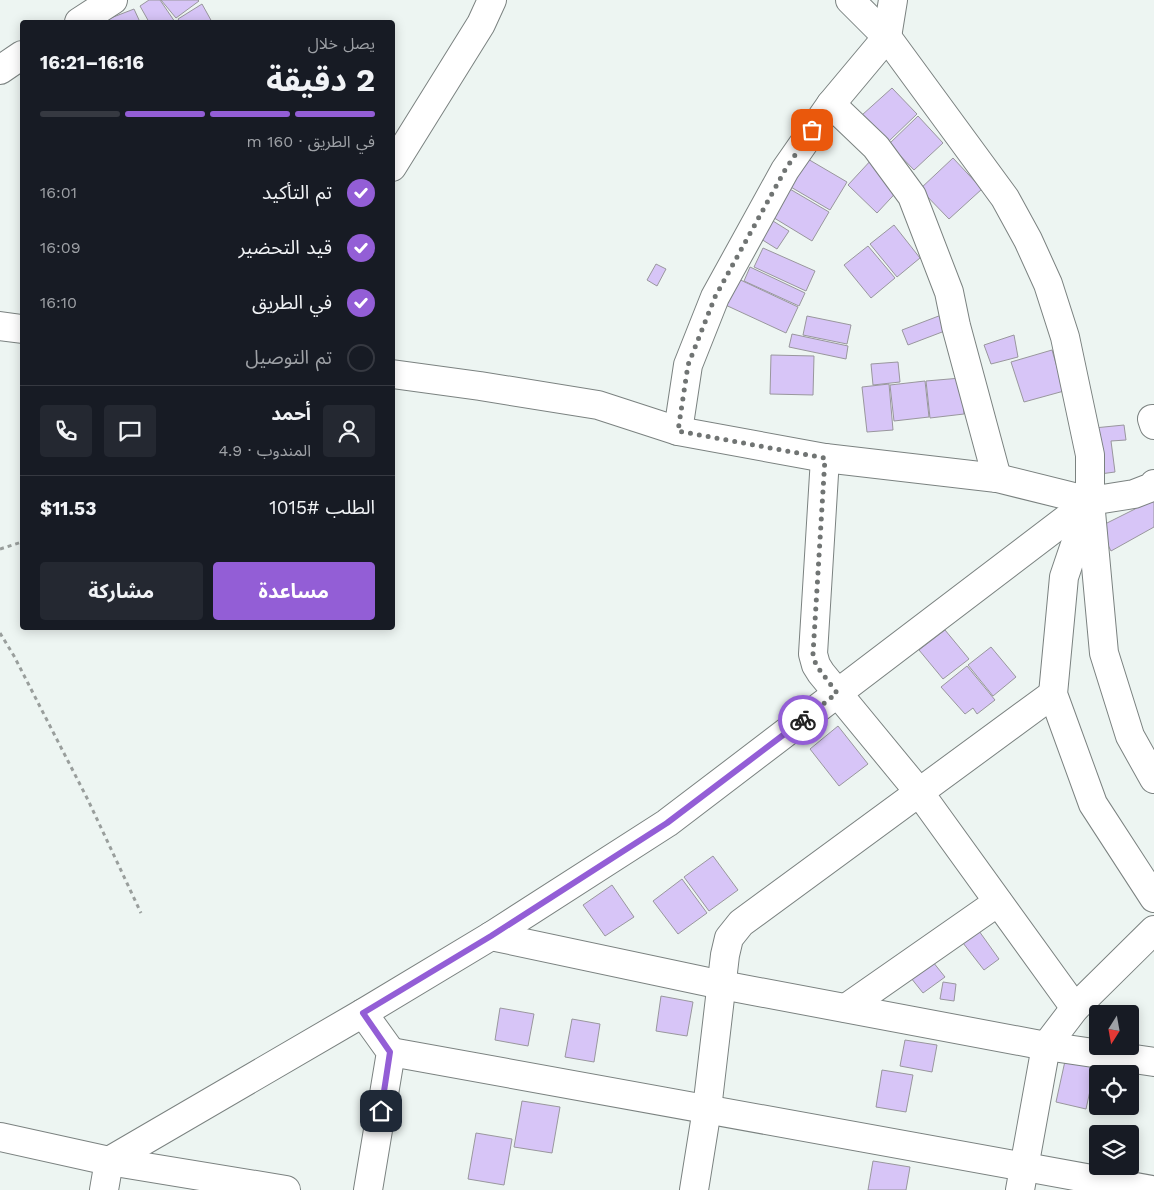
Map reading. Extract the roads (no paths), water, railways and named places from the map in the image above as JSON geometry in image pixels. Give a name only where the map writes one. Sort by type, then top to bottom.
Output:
[{"type":"street","points":[[82,20],[113,0]]},
{"type":"street","points":[[395,162],[481,24],[492,0]]},
{"type":"street","points":[[850,0],[887,37],[1005,198],[1028,240],[1048,284],[1065,337],[1090,455],[1090,501],[1104,652],[1130,736],[1154,779]]},
{"type":"street","points":[[678,431],[688,365],[715,297],[785,170],[831,104],[887,37],[893,0]]},
{"type":"street","points":[[0,70],[20,56]]},
{"type":"street","points":[[831,104],[876,147],[912,196],[950,292],[956,326],[997,478]]},
{"type":"street","points":[[0,326],[20,329]]},
{"type":"street","points":[[395,374],[598,405],[678,431],[825,458],[997,478],[1090,501],[1134,494],[1152,487],[1154,484]]},
{"type":"street","points":[[825,458],[813,654],[816,665],[919,792],[1075,1008]]},
{"type":"street","points":[[104,1190],[109,1161],[491,936],[667,823],[1090,501]]},
{"type":"street","points":[[1090,501],[1064,577],[1054,694],[1093,804],[1154,898]]},
{"type":"street","points":[[694,1190],[707,1109],[725,955],[729,938],[741,923],[1054,694]]},
{"type":"street","points":[[846,1008],[998,902]]},
{"type":"street","points":[[1022,1179],[1046,1046],[1075,1008],[1154,930]]},
{"type":"street","points":[[491,936],[722,985],[1046,1046],[1154,1062]]},
{"type":"street","points":[[363,1013],[390,1052],[368,1190]]},
{"type":"street","points":[[390,1052],[707,1109],[1022,1179],[1152,1190]]},
{"type":"street","points":[[0,1137],[109,1161],[286,1190]]}]
